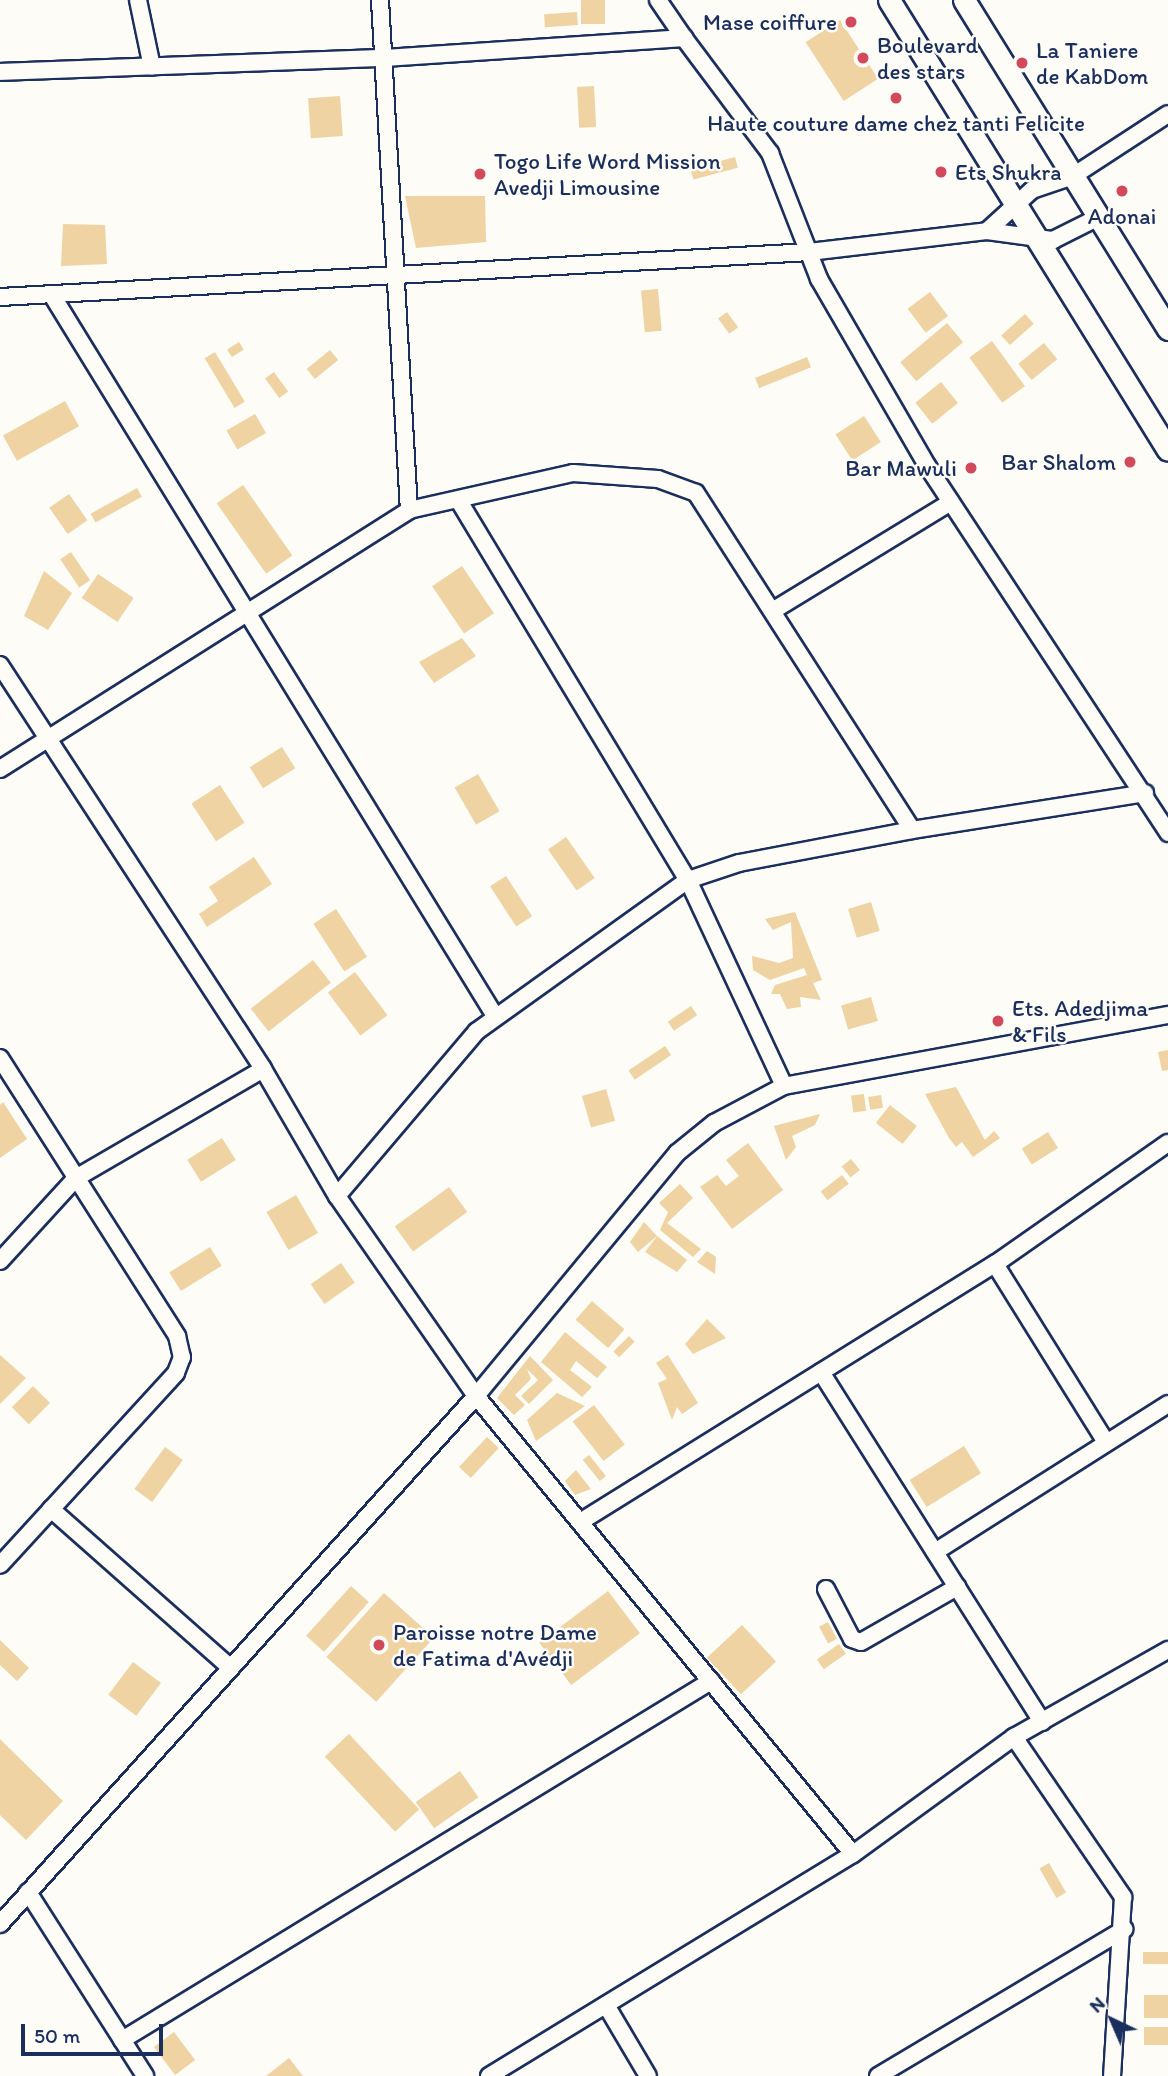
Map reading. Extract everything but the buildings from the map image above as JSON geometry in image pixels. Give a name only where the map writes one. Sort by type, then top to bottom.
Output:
[{"type":"main road","points":[[889,0],[1168,450]]},
{"type":"main road","points":[[964,0],[1168,329]]},
{"type":"street","points":[[138,0],[152,67]]},
{"type":"street","points":[[380,0],[399,274],[409,510]]},
{"type":"street","points":[[658,0],[770,153],[818,279],[951,502],[1145,793],[1168,833]]},
{"type":"street","points":[[0,72],[385,58],[684,38]]},
{"type":"street","points":[[987,231],[1016,202],[1052,180],[1073,176],[1168,114]]},
{"type":"street","points":[[0,297],[809,251],[987,231],[1038,238],[1071,235],[1099,218]]},
{"type":"street","points":[[52,295],[246,618],[495,1016]]},
{"type":"street","points":[[0,769],[246,618],[409,510],[459,501],[572,473],[683,485],[706,505],[912,830]]},
{"type":"street","points":[[459,501],[688,880],[784,1086]]},
{"type":"street","points":[[774,610],[951,502]]},
{"type":"street","points":[[0,665],[263,1069],[337,1196],[476,1396],[853,1853]]},
{"type":"street","points":[[337,1196],[495,1016],[688,880],[739,863],[912,830],[1145,793]]},
{"type":"street","points":[[0,1924],[476,1396],[677,1153],[744,1102],[784,1086],[1168,1015]]},
{"type":"street","points":[[0,1058],[177,1336],[182,1357],[176,1373],[0,1565]]},
{"type":"street","points":[[0,1261],[76,1178],[263,1069]]},
{"type":"street","points":[[580,1522],[995,1264],[1168,1143]]},
{"type":"street","points":[[995,1264],[1106,1442]]},
{"type":"street","points":[[821,1372],[1042,1722]]},
{"type":"street","points":[[935,1552],[1168,1404]]},
{"type":"street","points":[[51,1509],[231,1668]]},
{"type":"street","points":[[826,1589],[852,1639],[860,1642],[957,1587]]},
{"type":"street","points":[[489,2076],[853,1853],[1014,1737],[1168,1650]]},
{"type":"street","points":[[122,2040],[711,1681]]},
{"type":"street","points":[[1014,1737],[1118,1882],[1125,1929],[1112,2076]]},
{"type":"street","points":[[28,1892],[145,2076]]},
{"type":"street","points":[[878,2076],[1125,1929]]},
{"type":"street","points":[[606,2004],[648,2076]]},
{"type":"place","name":"Mase coiffure","points":[[851,22]]},
{"type":"place","name":"Boulevard des stars","points":[[863,58]]},
{"type":"place","name":"La Taniere de KabDom","points":[[1022,63]]},
{"type":"place","name":"Haute couture dame chez tanti Felicite","points":[[896,98]]},
{"type":"place","name":"Ets Shukra","points":[[941,172]]},
{"type":"place","name":"Togo Life Word Mission Avedji Limousine","points":[[480,174]]},
{"type":"place","name":"Adonai","points":[[1122,191]]},
{"type":"place","name":"Bar Shalom","points":[[1130,462]]},
{"type":"place","name":"Bar Mawuli","points":[[971,468]]},
{"type":"place","name":"Ets. Adedjima & Fils","points":[[998,1021]]},
{"type":"place","name":"Paroisse notre Dame de Fatima d'Avédji","points":[[379,1645]]}]
